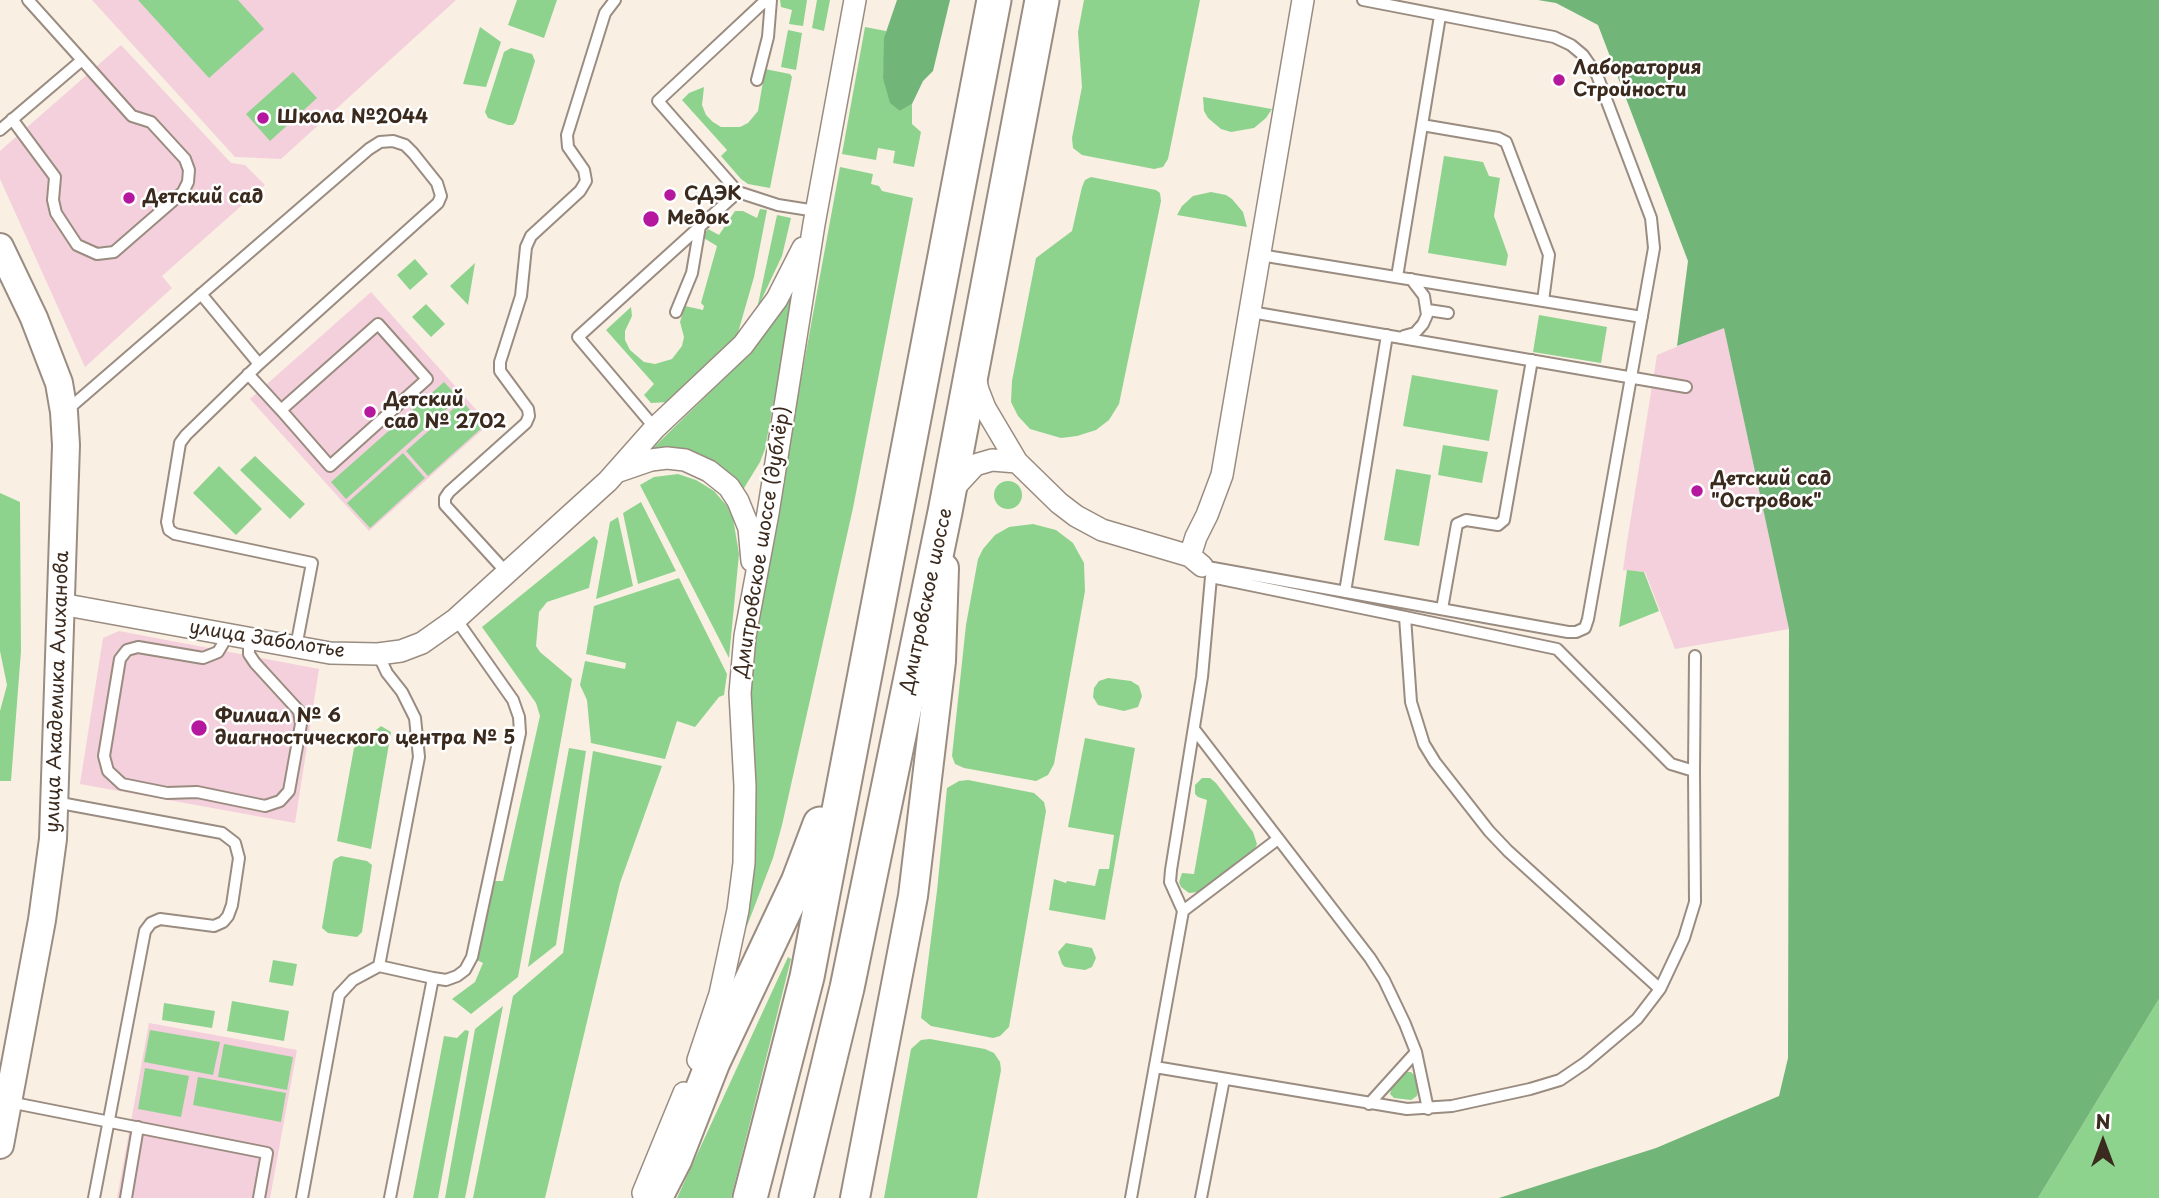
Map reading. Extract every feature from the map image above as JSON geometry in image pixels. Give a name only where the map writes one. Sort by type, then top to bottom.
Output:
[{"type":"highway","points":[[751,1198],[807,977],[994,0]]},
{"type":"highway","name":"Дмитровское шоссе","points":[[796,1198],[847,988],[947,503],[1042,0]]},
{"type":"highway","points":[[655,1198],[675,1159],[713,1062],[798,882],[858,709]]},
{"type":"main road","points":[[855,1198],[913,896],[922,830],[941,662],[947,503]]},
{"type":"street","name":"Дмитровское шоссе (дублёр)","points":[[640,1198],[707,1037],[720,994],[738,911],[744,863],[745,786],[740,693],[745,636],[771,499],[815,218],[855,0]]},
{"type":"street","points":[[973,365],[985,408],[1017,462],[1042,488],[1076,516],[1102,530],[1201,567],[1196,537],[1212,506],[1222,475],[1303,0]]},
{"type":"street","name":"улица Заболотье","points":[[61,604],[331,653],[378,654],[401,651],[422,643],[456,619],[617,472],[655,428],[727,362],[763,321],[790,276],[815,218]]},
{"type":"street","name":"улица Академика Алиханова","points":[[0,247],[49,354],[59,383],[66,445],[55,802],[49,874],[0,1145]]},
{"type":"street","points":[[617,472],[651,460],[667,458],[698,464],[720,479],[738,501],[749,528],[753,596]]},
{"type":"street","points":[[947,503],[975,465],[992,460],[1017,462]]},
{"type":"lane","points":[[12,119],[55,177],[53,200],[56,213],[77,245],[97,254],[114,251],[183,191],[188,182],[189,170],[185,159],[151,122],[132,117],[27,0]]},
{"type":"lane","points":[[507,573],[445,505],[445,498],[526,423],[529,416],[528,409],[500,371],[500,362],[521,296],[526,247],[531,236],[580,191],[586,181],[584,170],[568,148],[566,135],[605,13],[615,0]]},
{"type":"lane","points":[[766,0],[658,101],[738,191],[815,218]]},
{"type":"lane","points":[[757,80],[768,37],[771,0]]},
{"type":"lane","points":[[1201,567],[1568,632],[1585,628],[1654,248],[1653,226],[1597,75],[1583,55],[1571,45],[1554,37],[1363,0]]},
{"type":"lane","points":[[1397,277],[1440,16]]},
{"type":"lane","points":[[0,130],[82,60]]},
{"type":"lane","points":[[1422,125],[1498,138],[1506,142],[1548,253],[1549,264],[1543,301]]},
{"type":"lane","points":[[64,412],[369,149],[380,142],[393,141],[405,145],[413,153],[437,183],[441,196],[438,204],[248,374],[180,443],[167,522],[169,530],[175,534],[312,562],[296,647]]},
{"type":"lane","points":[[655,428],[578,337],[738,191]]},
{"type":"lane","points":[[676,312],[692,272],[700,226]]},
{"type":"lane","points":[[1260,255],[1642,317]]},
{"type":"lane","points":[[1402,337],[1415,332],[1423,324],[1427,310],[1424,296],[1411,279]]},
{"type":"lane","points":[[201,295],[259,364]]},
{"type":"lane","points":[[1427,310],[1448,313]]},
{"type":"lane","points":[[1251,312],[1686,387]]},
{"type":"lane","points":[[248,374],[330,466],[427,379],[378,324],[281,410]]},
{"type":"lane","points":[[1345,592],[1387,335]]},
{"type":"lane","points":[[1442,609],[1457,524],[1466,520],[1498,525],[1504,520],[1532,360]]},
{"type":"lane","points":[[1201,567],[1405,617],[1557,649],[1671,764],[1694,771]]},
{"type":"lane","points":[[1131,1198],[1183,911],[1170,882],[1202,677],[1201,567]]},
{"type":"lane","points":[[1405,617],[1411,702],[1424,744],[1434,762],[1508,851],[1660,989]]},
{"type":"lane","points":[[302,1198],[340,995],[353,980],[380,966],[446,979],[465,970],[472,957],[520,733],[519,717],[513,700],[456,619]]},
{"type":"lane","points":[[239,637],[254,663],[299,712],[301,724],[289,791],[280,801],[265,806],[197,792],[167,793],[122,784],[108,771],[104,756],[120,659],[127,649],[138,647],[203,658],[218,652],[239,637]]},
{"type":"lane","points":[[378,654],[415,718],[419,757],[380,966]]},
{"type":"lane","points":[[1155,1067],[1407,1110],[1452,1106],[1530,1089],[1560,1080],[1585,1063],[1637,1019],[1660,989],[1684,938],[1695,902],[1695,656]]},
{"type":"lane","points":[[1194,729],[1377,969],[1396,1002],[1416,1052],[1428,1109]]},
{"type":"lane","points":[[55,802],[222,833],[231,838],[239,858],[232,905],[223,922],[214,926],[160,919],[151,923],[145,931],[94,1198]]},
{"type":"lane","points":[[1183,911],[1278,839]]},
{"type":"lane","points":[[390,1198],[433,978]]},
{"type":"lane","points":[[1369,1104],[1416,1052]]},
{"type":"lane","points":[[1201,1198],[1224,1079]]},
{"type":"lane","points":[[8,1102],[267,1153],[259,1198]]},
{"type":"lane","points":[[126,1198],[138,1127]]},
{"type":"shaded area","name":"Школа №2044","points":[[92,0],[456,0],[281,159],[235,157]]},
{"type":"shaded area","name":"Детский сад","points":[[121,45],[231,163],[245,165],[265,185],[162,276],[172,288],[85,367],[0,179],[0,151]]},
{"type":"shaded area","name":"Детский сад № 2702","points":[[371,292],[489,424],[369,531],[250,399]]},
{"type":"shaded area","name":"Детский сад \"Островок\"","points":[[1724,327],[1789,629],[1675,649],[1645,572],[1623,570],[1627,542],[1657,355]]},
{"type":"shaded area","name":"Филиал № 6 диагностического центра № 5","points":[[119,631],[319,669],[295,823],[80,784],[103,638]]},
{"type":"shaded area","points":[[149,1023],[297,1050],[270,1198],[117,1198]]},
{"type":"green space","points":[[138,0],[238,0],[264,29],[209,78]]},
{"type":"green space","points":[[517,0],[557,0],[544,38],[508,25]]},
{"type":"green space","points":[[780,0],[807,0],[803,26],[789,24],[792,10],[781,7]]},
{"type":"green space","points":[[817,0],[830,0],[824,31],[812,28]]},
{"type":"green space","points":[[897,0],[950,0],[933,71],[923,81],[912,104],[900,111],[890,103],[883,78],[884,38]]},
{"type":"green space","points":[[1084,0],[1200,0],[1168,159],[1163,167],[1154,169],[1082,155],[1073,148],[1072,138],[1082,87],[1078,32]]},
{"type":"green space","points":[[1538,0],[2159,0],[2159,999],[2038,1198],[1499,1198],[1656,1148],[1779,1096],[1788,1058],[1789,629],[1724,328],[1677,346],[1688,261],[1598,25],[1556,3]]},
{"type":"green space","points":[[480,27],[501,42],[486,87],[463,84]]},
{"type":"green space","points":[[865,27],[886,31],[883,78],[900,111],[912,104],[912,124],[921,132],[914,167],[893,163],[895,151],[878,148],[876,160],[842,154]]},
{"type":"green space","points":[[788,30],[802,33],[796,70],[781,67]]},
{"type":"green space","points":[[511,48],[532,54],[535,61],[516,121],[513,125],[508,125],[488,118],[485,112],[504,52]]},
{"type":"green space","points":[[765,69],[790,74],[792,77],[770,188],[748,184],[741,179],[721,156],[727,150],[682,100],[689,93],[704,87],[702,105],[706,115],[721,127],[740,127],[748,123],[758,111]]},
{"type":"green space","points":[[293,72],[317,98],[270,141],[246,114]]},
{"type":"green space","points":[[1203,97],[1272,109],[1254,128],[1231,132],[1221,129],[1208,118],[1204,111]]},
{"type":"green space","points":[[1444,156],[1483,162],[1489,176],[1500,178],[1494,216],[1508,255],[1506,266],[1428,253]]},
{"type":"green space","points":[[840,167],[873,174],[871,184],[879,186],[882,191],[913,198],[853,508],[782,825],[773,858],[747,926],[743,924],[747,695],[752,646]]},
{"type":"green space","points":[[1091,177],[1156,190],[1160,193],[1161,201],[1119,404],[1109,420],[1096,430],[1061,438],[1030,429],[1018,416],[1011,402],[1012,381],[1036,258],[1072,231],[1082,187],[1085,180]]},
{"type":"green space","points":[[1211,192],[1232,199],[1243,212],[1247,227],[1177,215],[1193,196]]},
{"type":"green space","points":[[760,209],[767,210],[754,277],[737,336],[668,402],[651,403],[644,395],[654,384],[606,330],[631,307],[632,316],[625,331],[625,340],[630,350],[644,362],[655,364],[672,359],[682,346],[684,337],[680,322],[685,306],[703,310],[704,306],[701,303],[717,246],[702,237],[708,229],[719,235],[735,211],[743,211],[757,218]]},
{"type":"green space","points":[[777,215],[791,218],[782,256],[757,309]]},
{"type":"green space","points":[[415,259],[428,274],[410,290],[397,275]]},
{"type":"green space","points":[[475,263],[468,305],[450,286]]},
{"type":"green space","points":[[797,277],[765,449],[741,493],[718,466],[700,455],[683,449],[662,447],[651,450],[741,362],[772,319]]},
{"type":"green space","points":[[426,304],[445,324],[431,337],[412,317]]},
{"type":"green space","points":[[1539,315],[1607,327],[1601,363],[1533,352]]},
{"type":"green space","points":[[1412,375],[1498,390],[1489,441],[1403,426]]},
{"type":"green space","points":[[444,382],[459,398],[346,499],[331,482]]},
{"type":"green space","points":[[462,401],[484,426],[428,476],[406,451]]},
{"type":"green space","points":[[1443,445],[1488,452],[1482,483],[1438,475]]},
{"type":"green space","points":[[403,453],[425,478],[370,528],[347,503]]},
{"type":"green space","points":[[255,456],[305,504],[290,519],[240,470]]},
{"type":"green space","points":[[219,466],[262,509],[236,535],[193,493]]},
{"type":"green space","points":[[1396,469],[1431,475],[1419,546],[1384,540]]},
{"type":"green space","points":[[678,474],[696,480],[714,491],[733,518],[739,554],[729,658],[640,485],[654,477]]},
{"type":"green space","points":[[1008,481],[1018,485],[1022,495],[1018,505],[1008,509],[998,505],[994,495],[998,485]]},
{"type":"green space","points":[[0,493],[20,502],[21,651],[11,781],[0,781],[0,711],[7,685],[0,651]]},
{"type":"green space","points":[[641,502],[676,571],[638,584],[623,513]]},
{"type":"green space","points":[[618,517],[633,586],[596,599],[610,522]]},
{"type":"green space","points":[[1033,524],[1056,530],[1073,543],[1084,563],[1085,591],[1054,764],[1048,775],[1036,781],[964,768],[955,764],[952,756],[966,625],[978,559],[995,535],[1009,527]]},
{"type":"green space","points":[[594,536],[598,541],[589,588],[547,602],[539,612],[536,646],[572,679],[518,977],[471,1014],[452,999],[475,982],[483,963],[475,959],[491,881],[503,881],[540,716],[536,703],[482,627]]},
{"type":"green space","points":[[1627,570],[1644,572],[1659,611],[1619,627]]},
{"type":"green space","points":[[679,578],[727,674],[724,695],[719,697],[695,727],[677,721],[665,759],[591,743],[587,700],[580,685],[585,661],[625,669],[626,663],[586,654],[594,606]]},
{"type":"green space","points":[[1108,678],[1131,681],[1139,686],[1142,696],[1138,707],[1124,711],[1098,705],[1093,697],[1094,688],[1099,681]]},
{"type":"green space","points":[[381,726],[391,732],[371,849],[337,841],[354,748]]},
{"type":"green space","points":[[1085,738],[1135,748],[1105,920],[1049,910],[1054,879],[1095,886],[1099,869],[1109,869],[1114,835],[1068,827]]},
{"type":"green space","points":[[569,748],[586,751],[556,945],[528,967]]},
{"type":"green space","points":[[593,751],[662,766],[620,883],[545,1198],[473,1198],[513,996],[563,953]]},
{"type":"green space","points":[[1202,778],[1210,778],[1216,783],[1253,832],[1257,844],[1252,854],[1198,892],[1189,893],[1179,882],[1182,873],[1194,874],[1207,800],[1195,794],[1195,785]]},
{"type":"green space","points":[[968,780],[1034,793],[1044,802],[1046,811],[1009,1027],[1000,1036],[993,1038],[931,1026],[921,1018],[947,788],[959,781]]},
{"type":"green space","points":[[341,856],[367,861],[372,865],[362,932],[357,937],[328,933],[322,928],[333,862]]},
{"type":"green space","points":[[1066,943],[1092,948],[1096,958],[1092,967],[1085,970],[1065,967],[1058,952]]},
{"type":"green space","points":[[788,957],[791,959],[731,1198],[677,1198]]},
{"type":"green space","points":[[273,960],[297,964],[293,986],[269,982]]},
{"type":"green space","points":[[2159,999],[2159,1198],[2038,1198]]},
{"type":"green space","points":[[232,1001],[289,1011],[284,1041],[227,1031]]},
{"type":"green space","points":[[164,1003],[215,1011],[212,1028],[162,1020]]},
{"type":"green space","points":[[503,1006],[465,1198],[445,1198],[475,1029]]},
{"type":"green space","points":[[150,1030],[220,1042],[213,1075],[144,1062]]},
{"type":"green space","points":[[465,1030],[469,1031],[438,1198],[413,1198],[444,1036],[457,1038]]},
{"type":"green space","points":[[930,1039],[985,1049],[994,1053],[1000,1062],[1001,1070],[977,1198],[884,1198],[911,1049],[921,1040]]},
{"type":"green space","points":[[224,1044],[293,1057],[287,1090],[218,1077]]},
{"type":"green space","points":[[145,1068],[189,1076],[181,1117],[138,1109]]},
{"type":"green space","points":[[1407,1072],[1416,1077],[1419,1088],[1417,1096],[1411,1100],[1394,1098],[1390,1094],[1392,1086]]},
{"type":"green space","points":[[198,1077],[286,1093],[281,1122],[193,1105]]},
{"type":"place","name":"Лаборатория Стройности","points":[[1559,80]]},
{"type":"place","name":"Школа №2044","points":[[263,118]]},
{"type":"place","name":"СДЭК","points":[[670,195]]},
{"type":"place","name":"Детский сад","points":[[129,198]]},
{"type":"place","name":"Медок","points":[[651,219]]},
{"type":"place","name":"Детский сад № 2702","points":[[370,412]]},
{"type":"place","name":"Детский сад \"Островок\"","points":[[1697,491]]},
{"type":"place","name":"Филиал № 6 диагностического центра № 5","points":[[199,728]]}]
